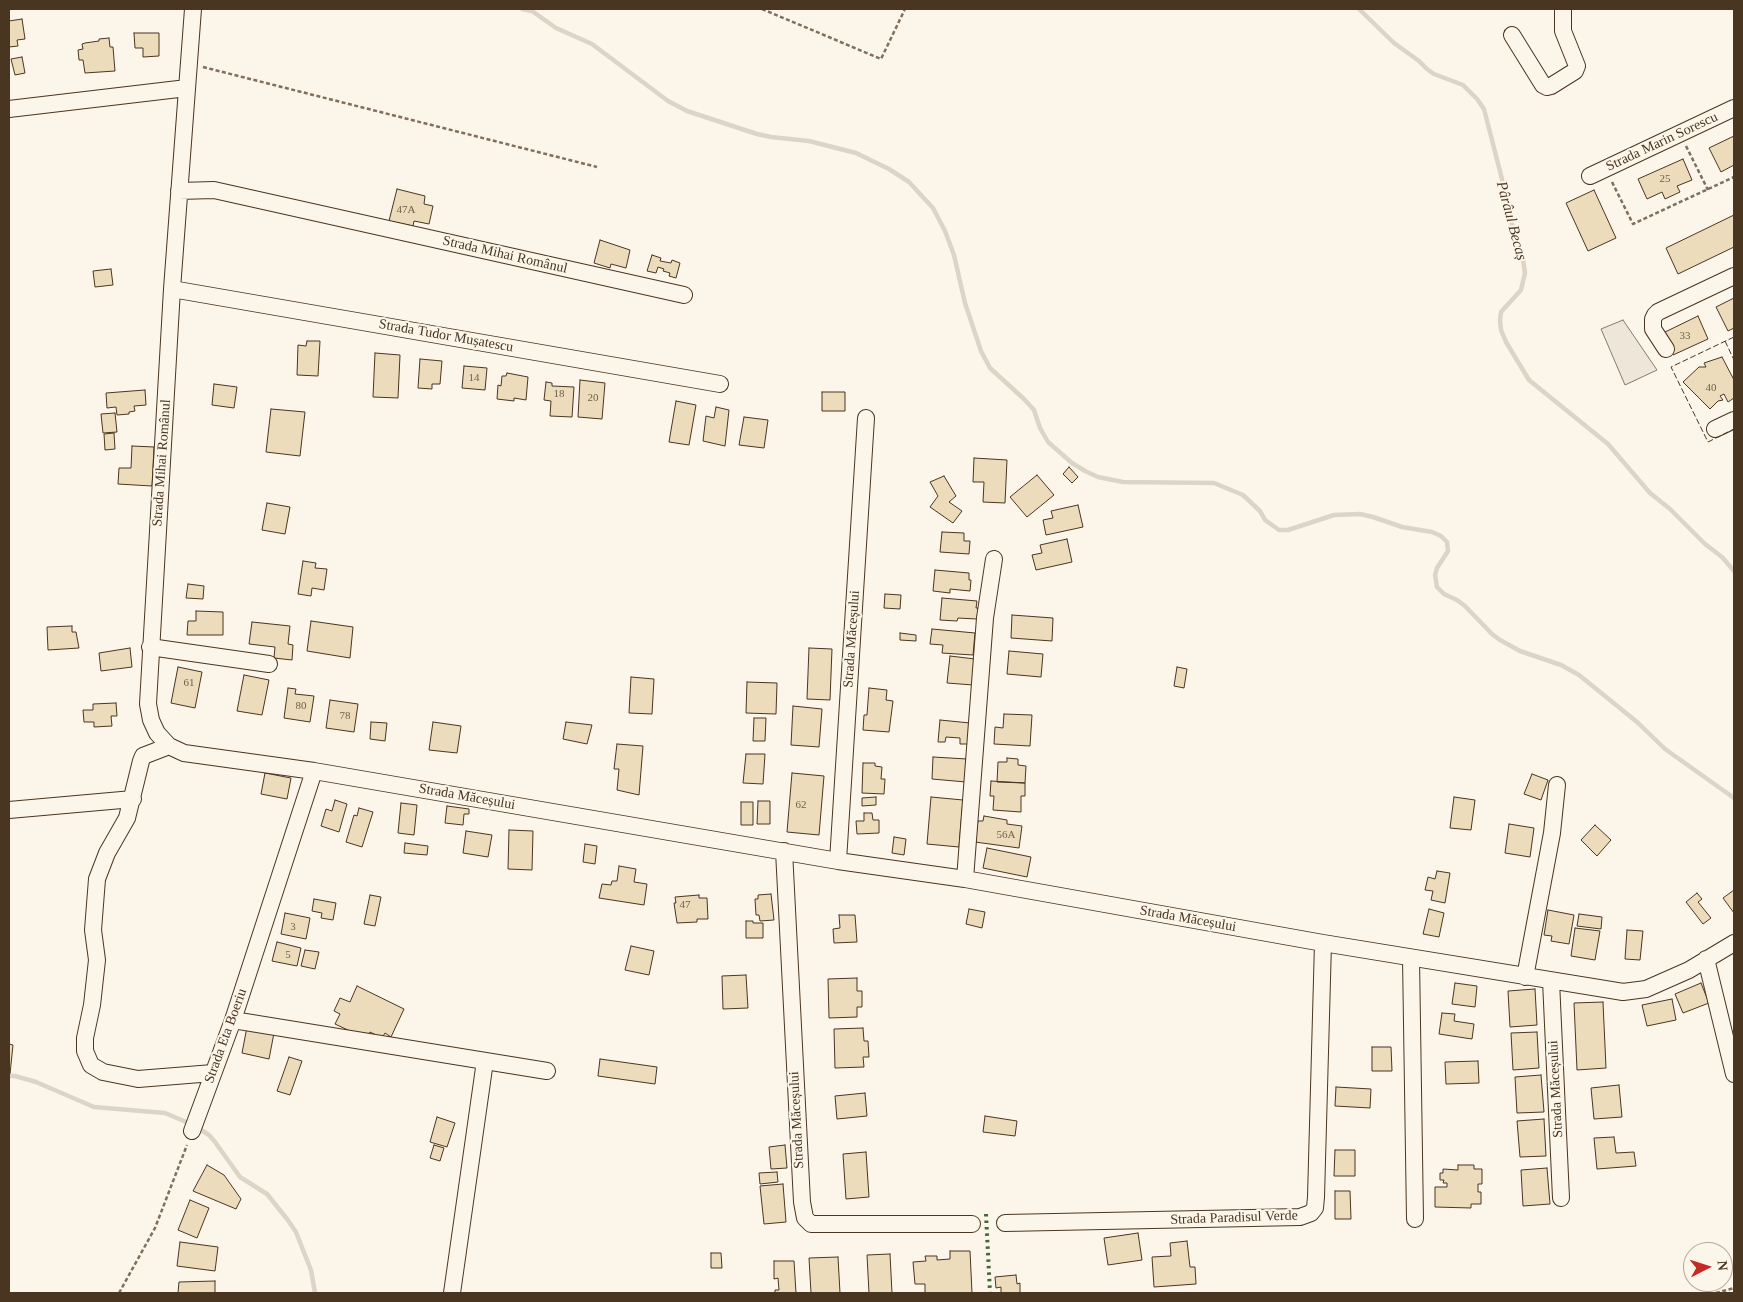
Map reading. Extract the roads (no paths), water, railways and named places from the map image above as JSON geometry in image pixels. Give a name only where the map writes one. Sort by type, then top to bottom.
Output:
[{"type":"street","name":"Strada Mihai Românul","points":[[169,746],[157,733],[151,720],[148,704],[172,289],[193,9]]},
{"type":"street","points":[[1512,35],[1543,85],[1546,87],[1551,86],[1575,71],[1577,66],[1563,31],[1563,9]]},
{"type":"street","points":[[9,109],[187,88]]},
{"type":"street","name":"Strada Marin Sorescu","points":[[1590,176],[1734,108]]},
{"type":"street","name":"Strada Mihai Românul","points":[[180,191],[214,190],[684,295]]},
{"type":"street","points":[[1666,349],[1653,329],[1655,315],[1734,276]]},
{"type":"street","name":"Strada Tudor Mușatescu","points":[[172,289],[720,384]]},
{"type":"street","name":"Strada Măceșului","points":[[838,860],[866,418]]},
{"type":"street","points":[[1715,429],[1734,420]]},
{"type":"street","points":[[965,879],[985,618],[994,559]]},
{"type":"street","points":[[150,647],[269,664]]},
{"type":"street","points":[[169,746],[143,756],[127,818],[107,853],[97,879],[93,930],[97,960],[92,1005],[85,1038],[85,1051],[91,1065],[103,1072],[138,1079],[212,1073]]},
{"type":"street","name":"Strada Măceșului","points":[[169,746],[184,752],[314,771],[784,852],[965,879],[1323,943],[1611,990],[1636,991],[1646,989],[1672,978],[1734,943]]},
{"type":"street","name":"Strada Eta Boeriu","points":[[192,1131],[233,1020],[314,771]]},
{"type":"street","points":[[1525,977],[1552,833],[1557,785]]},
{"type":"street","points":[[9,810],[133,799]]},
{"type":"street","name":"Strada Măceșului","points":[[784,852],[802,1202],[805,1218],[811,1224],[972,1224]]},
{"type":"street","name":"Strada Paradisul Verde","points":[[1005,1223],[1300,1217],[1311,1213],[1315,1208],[1316,1197],[1323,943]]},
{"type":"street","points":[[1411,958],[1415,1219]]},
{"type":"street","points":[[1706,959],[1734,1074]]},
{"type":"street","name":"Strada Măceșului","points":[[1551,981],[1561,1198]]},
{"type":"street","points":[[233,1020],[547,1070]]},
{"type":"street","points":[[452,1293],[486,1061]]},
{"type":"waterway","points":[[522,9],[532,11],[556,28],[592,44],[668,101],[687,111],[757,134],[809,141],[856,153],[889,169],[909,182],[933,208],[945,231],[954,255],[965,303],[981,351],[990,368],[1034,410],[1040,428],[1048,442],[1072,463],[1098,477],[1123,482],[1214,483],[1243,495],[1260,511],[1265,520],[1279,530],[1288,530],[1334,515],[1360,514],[1402,527],[1432,532],[1441,536],[1447,542],[1448,551],[1437,568],[1435,575],[1437,587],[1444,594],[1465,606],[1500,640],[1520,651],[1561,665],[1579,675],[1637,722],[1665,749],[1734,798]]},
{"type":"waterway","name":"Pârâul Becaș","points":[[1359,9],[1394,43],[1427,69],[1434,74],[1463,85],[1484,109],[1502,179],[1507,210],[1522,253],[1525,273],[1521,290],[1501,312],[1501,330],[1506,342],[1529,380],[1608,444],[1650,493],[1670,509],[1705,544],[1722,557],[1734,571]]},
{"type":"waterway","points":[[9,1076],[36,1082],[94,1107],[165,1113],[191,1124]]},
{"type":"waterway","points":[[198,1128],[209,1135],[240,1177],[267,1194],[287,1219],[296,1232],[311,1270],[315,1293]]}]
